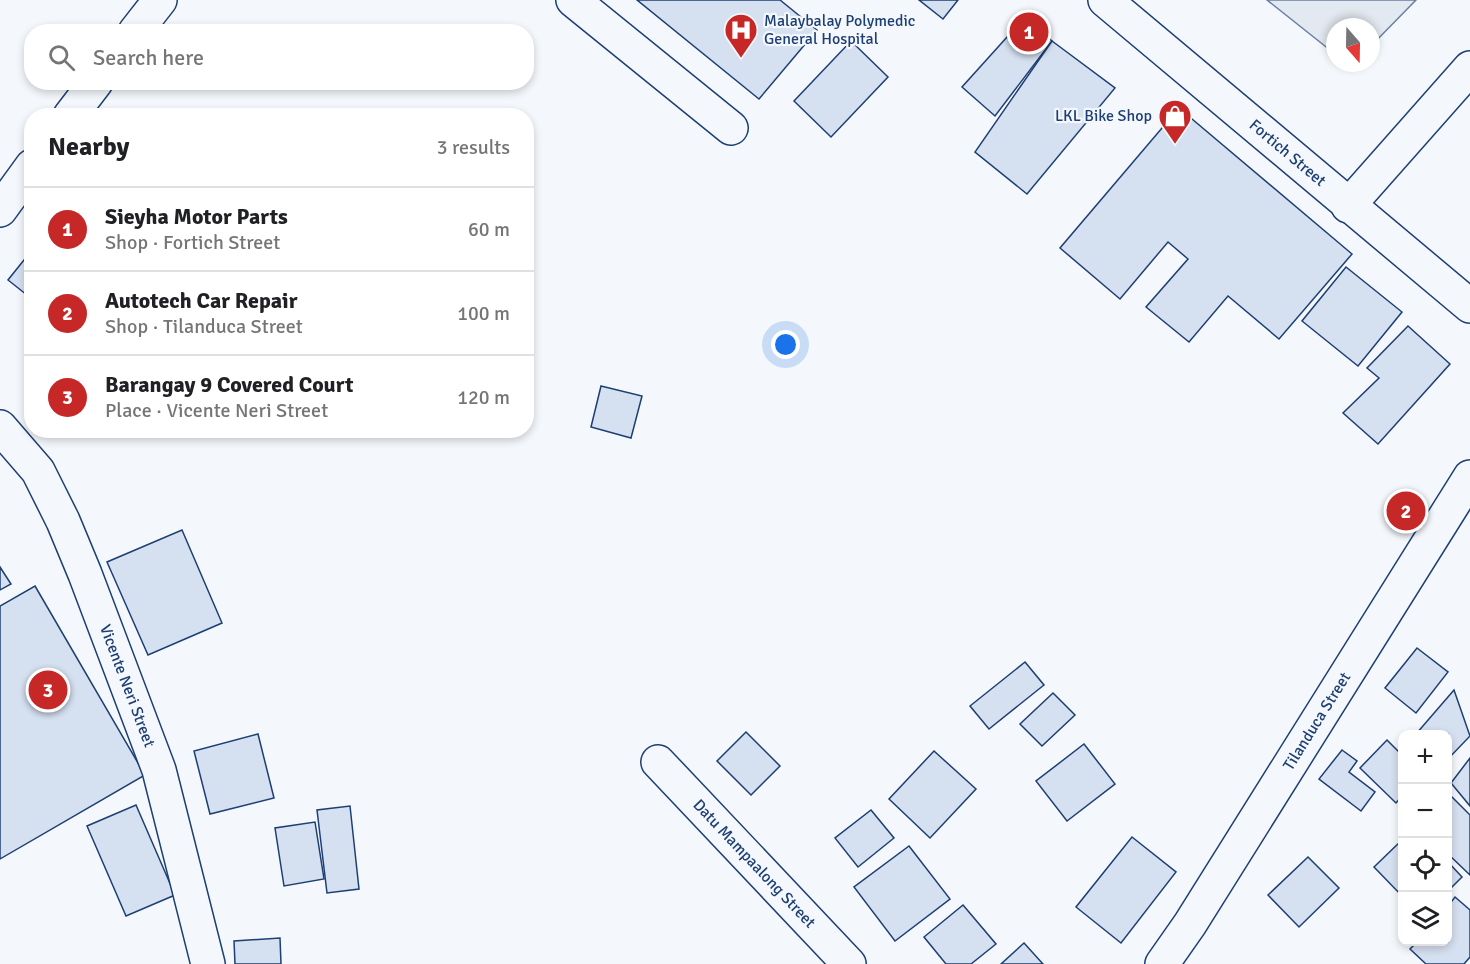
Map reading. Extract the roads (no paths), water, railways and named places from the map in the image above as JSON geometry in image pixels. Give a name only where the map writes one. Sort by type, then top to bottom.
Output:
[{"type":"main road","points":[[141,24],[160,0]]},
{"type":"main road","points":[[573,0],[731,128]]},
{"type":"main road","name":"Fortich Street","points":[[1106,0],[1348,206],[1470,306]]},
{"type":"main road","points":[[1348,206],[1470,68]]},
{"type":"main road","points":[[76,108],[90,90]]},
{"type":"main road","points":[[0,210],[24,177]]},
{"type":"main road","name":"Vicente Neri Street","points":[[0,427],[38,471],[63,521],[89,584],[159,770],[208,964]]},
{"type":"main road","name":"Tilanduca Street","points":[[1162,964],[1191,924],[1470,477]]},
{"type":"main road","name":"Datu Mampaalong Street","points":[[658,762],[849,964]]},
{"type":"place","name":"Sieyha Motor Parts","points":[[1029,32]]},
{"type":"place","name":"Malaybalay Polymedic General Hospital","points":[[741,59]]},
{"type":"place","name":"LKL Bike Shop","points":[[1175,145]]},
{"type":"place","name":"Autotech Car Repair","points":[[1406,511]]},
{"type":"place","name":"Barangay 9 Covered Court","points":[[48,690]]}]
